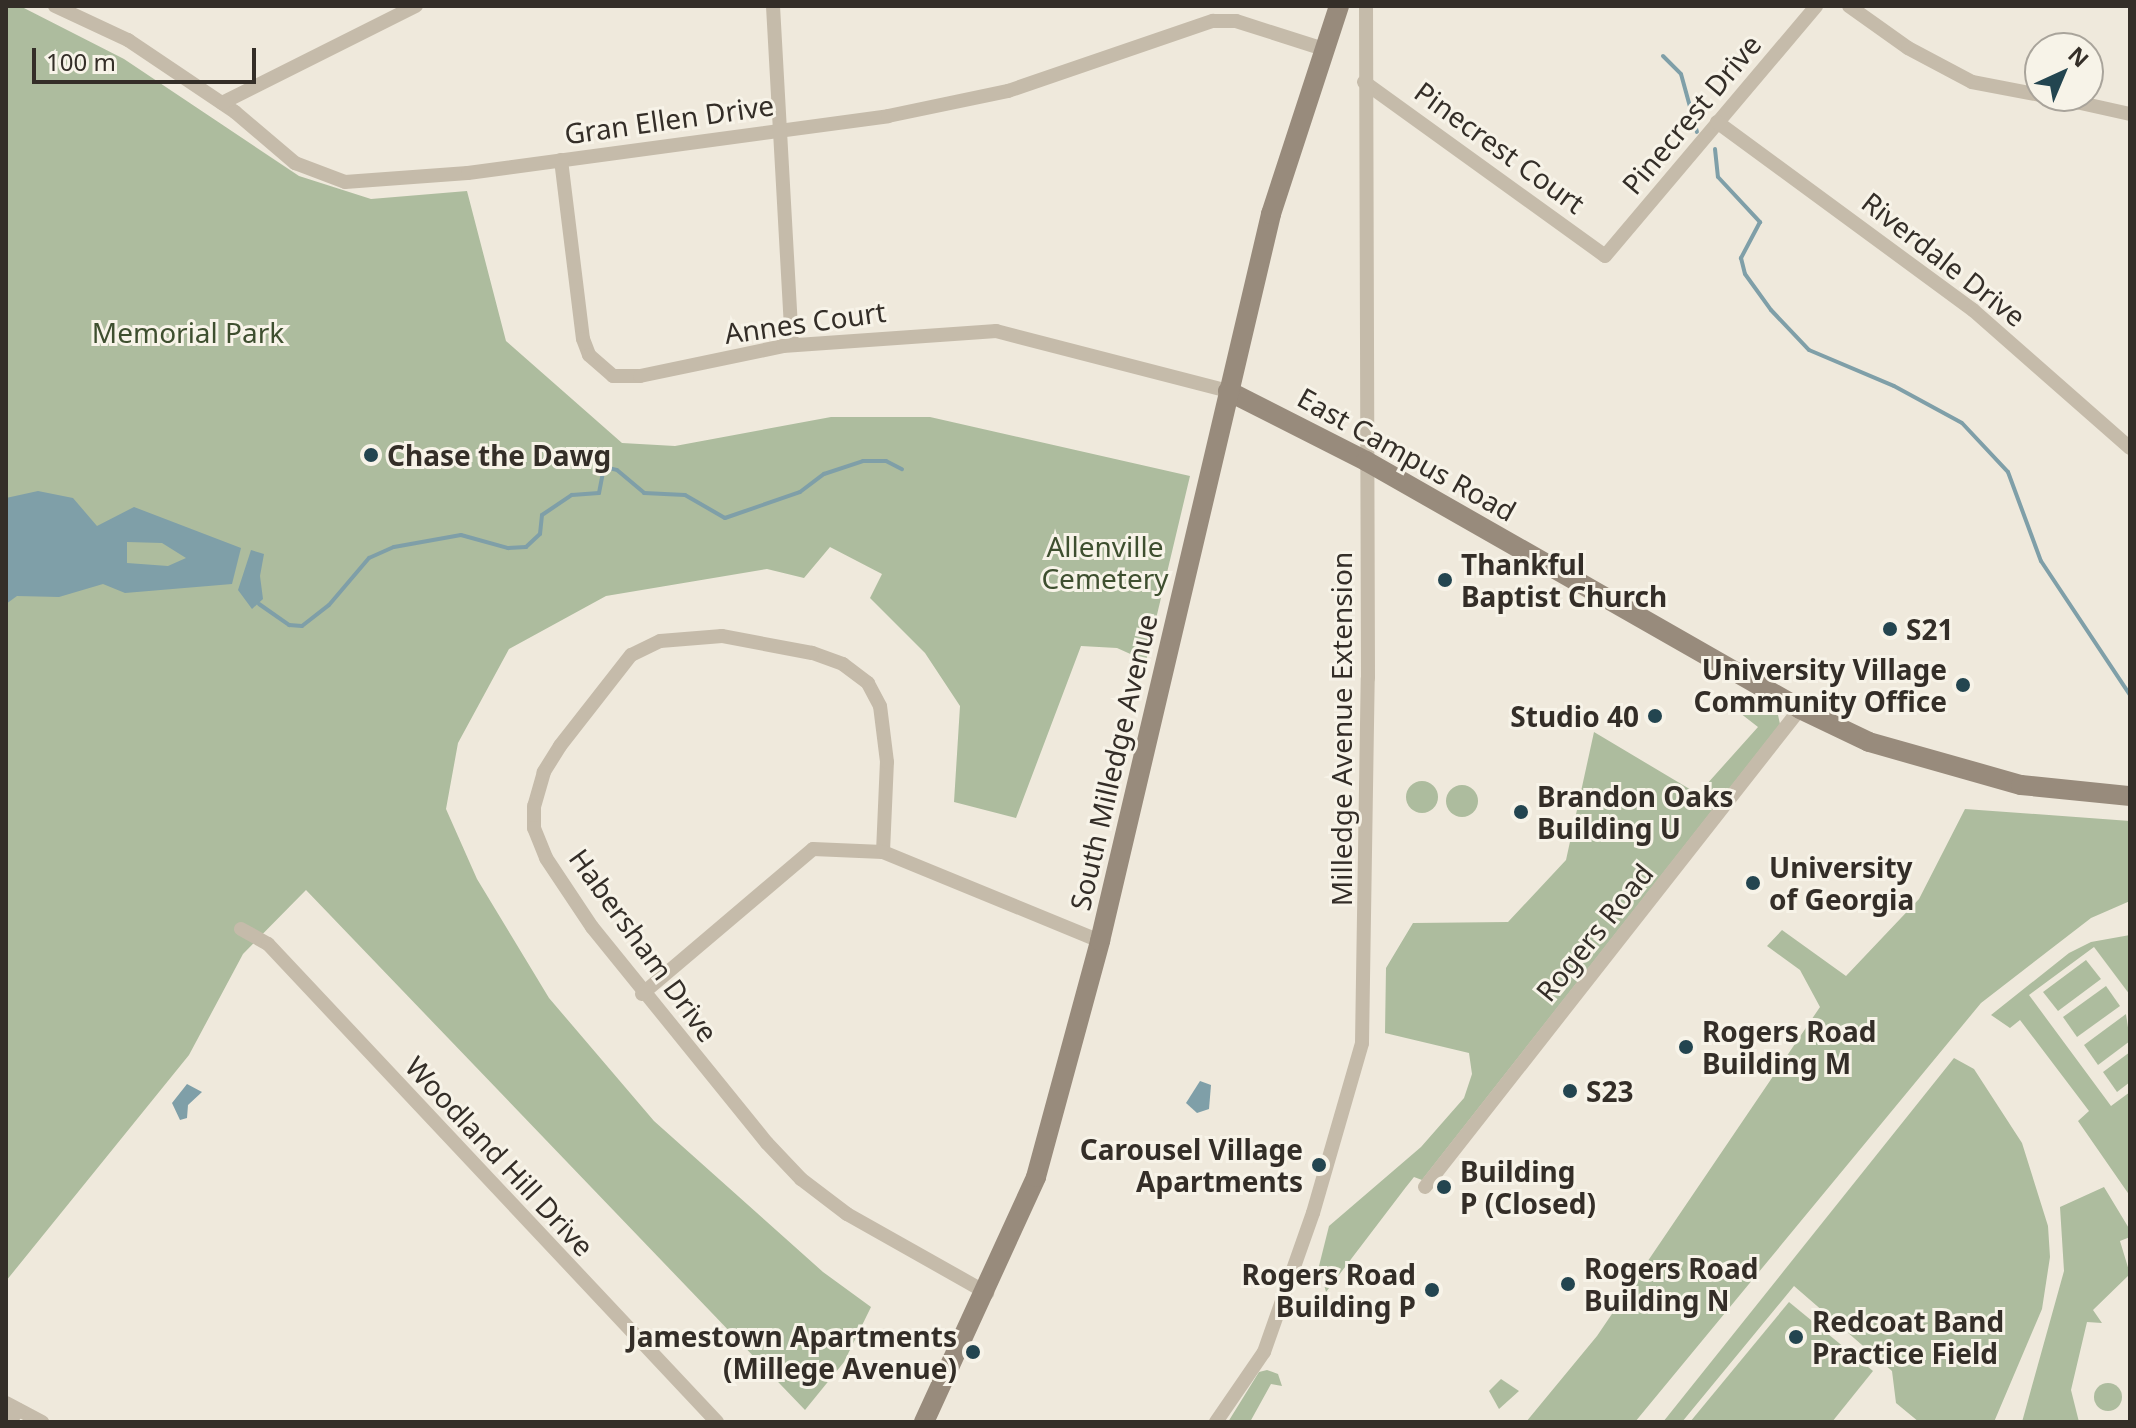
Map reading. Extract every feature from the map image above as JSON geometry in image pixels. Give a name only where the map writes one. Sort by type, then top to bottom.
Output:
[{"type":"main road","name":"South Milledge Avenue","points":[[924,1422],[987,1293],[1036,1177],[1100,941],[1271,214],[1339,6]]},
{"type":"main road","name":"East Campus Road","points":[[1228,391],[1366,461],[1800,709],[1869,742],[1958,771],[2037,787],[2130,796]]},
{"type":"street","name":"Gran Ellen Drive","points":[[55,6],[128,40],[222,103],[295,163],[345,182],[379,183],[561,160],[783,130],[979,98],[1213,21],[1236,21],[1324,49]]},
{"type":"street","points":[[222,103],[416,6]]},
{"type":"street","points":[[773,6],[783,130],[792,344]]},
{"type":"street","name":"Milledge Avenue Extension","points":[[1216,1422],[1264,1352],[1313,1213],[1362,1043],[1366,6]]},
{"type":"street","name":"Pinecrest Drive","points":[[1605,256],[1816,6]]},
{"type":"street","points":[[1849,6],[1908,48],[1972,82],[2024,92]]},
{"type":"street","name":"Pinecrest Court","points":[[1364,82],[1605,256]]},
{"type":"street","points":[[2104,108],[2130,114]]},
{"type":"street","name":"Riverdale Drive","points":[[1717,122],[1973,310],[2130,448]]},
{"type":"street","name":"Annes Court","points":[[561,160],[583,339],[599,368],[613,376],[640,376],[792,344],[996,331],[1228,391]]},
{"type":"street","name":"Habersham Drive","points":[[883,852],[887,762],[880,706],[868,683],[843,664],[812,653],[722,636],[646,645],[612,672],[544,772],[534,806],[534,828],[546,858],[642,994],[801,1179],[847,1214],[987,1293]]},
{"type":"street","name":"Rogers Road","points":[[1425,1187],[1800,709]]},
{"type":"street","points":[[642,994],[813,849],[883,852],[1100,941]]},
{"type":"street","name":"Woodland Hill Drive","points":[[241,929],[268,944],[717,1422]]},
{"type":"street","points":[[8,1422],[12,1407],[42,1422]]},
{"type":"green space","name":"Memorial Park","points":[[6,6],[20,6],[124,59],[299,176],[371,199],[467,191],[506,341],[622,443],[675,446],[831,417],[930,417],[1190,476],[1146,661],[1117,648],[1081,646],[1016,818],[954,802],[960,706],[925,653],[870,598],[882,574],[830,547],[804,578],[767,569],[606,596],[509,649],[458,743],[446,809],[477,879],[549,998],[654,1121],[823,1272],[871,1307],[844,1362],[805,1410],[306,890],[243,954],[189,1055],[6,1281]]},
{"type":"green space","points":[[1745,697],[1778,715],[1780,724],[1422,1180],[1414,1177],[1326,1292],[1319,1266],[1329,1226],[1421,1147],[1464,1098],[1472,1074],[1469,1053],[1385,1033],[1386,968],[1413,923],[1508,922],[1566,860],[1594,732],[1698,794],[1758,727],[1740,713]]},
{"type":"green space","points":[[1422,781],[1434,785],[1438,797],[1434,809],[1422,813],[1410,809],[1406,797],[1410,785]]},
{"type":"green space","points":[[1462,785],[1474,789],[1478,801],[1474,813],[1462,817],[1450,813],[1446,801],[1450,789]]},
{"type":"green space","points":[[1965,809],[2130,821],[2130,901],[2091,918],[1981,1003],[1635,1422],[1526,1422],[1597,1336],[1820,1007],[1800,970],[1767,946],[1782,930],[1846,976],[1919,899]]},
{"type":"green space","points":[[2130,935],[2130,995],[2094,947],[2029,995],[2111,1106],[2130,1092],[2130,1196],[2078,1121],[2089,1111],[2020,1020],[2010,1028],[1991,1015],[2069,953],[2091,942]]},
{"type":"green space","points":[[2086,960],[2101,979],[2058,1011],[2043,992]]},
{"type":"green space","points":[[2106,986],[2120,1006],[2077,1037],[2063,1017]]},
{"type":"green space","points":[[2126,1014],[2130,1041],[2098,1065],[2084,1045]]},
{"type":"green space","points":[[2130,1052],[2130,1082],[2117,1092],[2103,1072]]},
{"type":"green space","points":[[1954,1058],[1974,1069],[2022,1143],[2048,1226],[2050,1257],[2042,1309],[1994,1422],[1919,1422],[1896,1403],[1892,1371],[1794,1286],[1682,1422],[1663,1422]]},
{"type":"green space","points":[[2104,1187],[2130,1230],[2130,1237],[2120,1241],[2130,1274],[2093,1310],[2102,1323],[2087,1322],[2071,1390],[2079,1422],[2022,1422],[2064,1271],[2060,1207]]},
{"type":"green space","name":"Redcoat Band Practice Field","points":[[1789,1302],[1873,1371],[1832,1422],[1690,1422]]},
{"type":"green space","points":[[1267,1370],[1278,1374],[1282,1386],[1271,1384],[1250,1422],[1228,1422],[1259,1372]]},
{"type":"green space","points":[[1501,1379],[1519,1391],[1499,1409],[1489,1391]]},
{"type":"green space","points":[[2108,1383],[2118,1387],[2122,1397],[2118,1407],[2108,1411],[2098,1407],[2094,1397],[2098,1387]]},
{"type":"water","points":[[38,491],[73,498],[97,526],[134,507],[241,548],[232,584],[125,593],[103,584],[59,597],[17,596],[6,604],[6,498]],"holes":[[[127,542],[162,543],[186,558],[168,566],[127,563]]]},
{"type":"water","points":[[251,550],[264,554],[260,576],[263,599],[252,609],[238,590]]},
{"type":"water","points":[[1200,1081],[1211,1085],[1209,1109],[1197,1113],[1186,1103]]},
{"type":"water","points":[[187,1084],[202,1092],[188,1105],[187,1118],[180,1120],[172,1103]]},
{"type":"waterway","points":[[1663,56],[1681,74],[1697,132]]},
{"type":"waterway","points":[[1715,149],[1718,177],[1760,222],[1741,258],[1745,274],[1771,310],[1809,350],[1894,386],[1962,423],[2008,472],[2041,561],[2130,695]]},
{"type":"waterway","points":[[259,604],[289,625],[302,626],[329,605],[369,558],[394,547],[461,535],[508,548],[526,547],[540,534],[542,515],[572,495],[599,493],[604,467],[617,470],[644,493],[685,495],[725,518],[800,492],[824,474],[863,461],[886,461],[902,469]]},
{"type":"place","name":"Chase the Dawg","points":[[371,455]]},
{"type":"place","name":"Thankful Baptist Church","points":[[1445,580]]},
{"type":"place","name":"S21","points":[[1890,629]]},
{"type":"place","name":"University Village Community Office","points":[[1963,685]]},
{"type":"place","name":"Studio 40","points":[[1655,716]]},
{"type":"place","name":"Brandon Oaks Building U","points":[[1521,812]]},
{"type":"place","name":"University of Georgia","points":[[1753,883]]},
{"type":"place","name":"Rogers Road Building M","points":[[1686,1047]]},
{"type":"place","name":"S23","points":[[1570,1091]]},
{"type":"place","name":"Carousel Village Apartments","points":[[1319,1165]]},
{"type":"place","name":"Building P (Closed)","points":[[1444,1187]]},
{"type":"place","name":"Rogers Road Building N","points":[[1568,1284]]},
{"type":"place","name":"Rogers Road Building P","points":[[1432,1290]]},
{"type":"place","name":"Redcoat Band Practice Field","points":[[1796,1337]]},
{"type":"place","name":"Jamestown Apartments (Millege Avenue)","points":[[973,1352]]},
{"type":"park label","name":"Allenville Cemetery","points":[[1105,562]]}]
